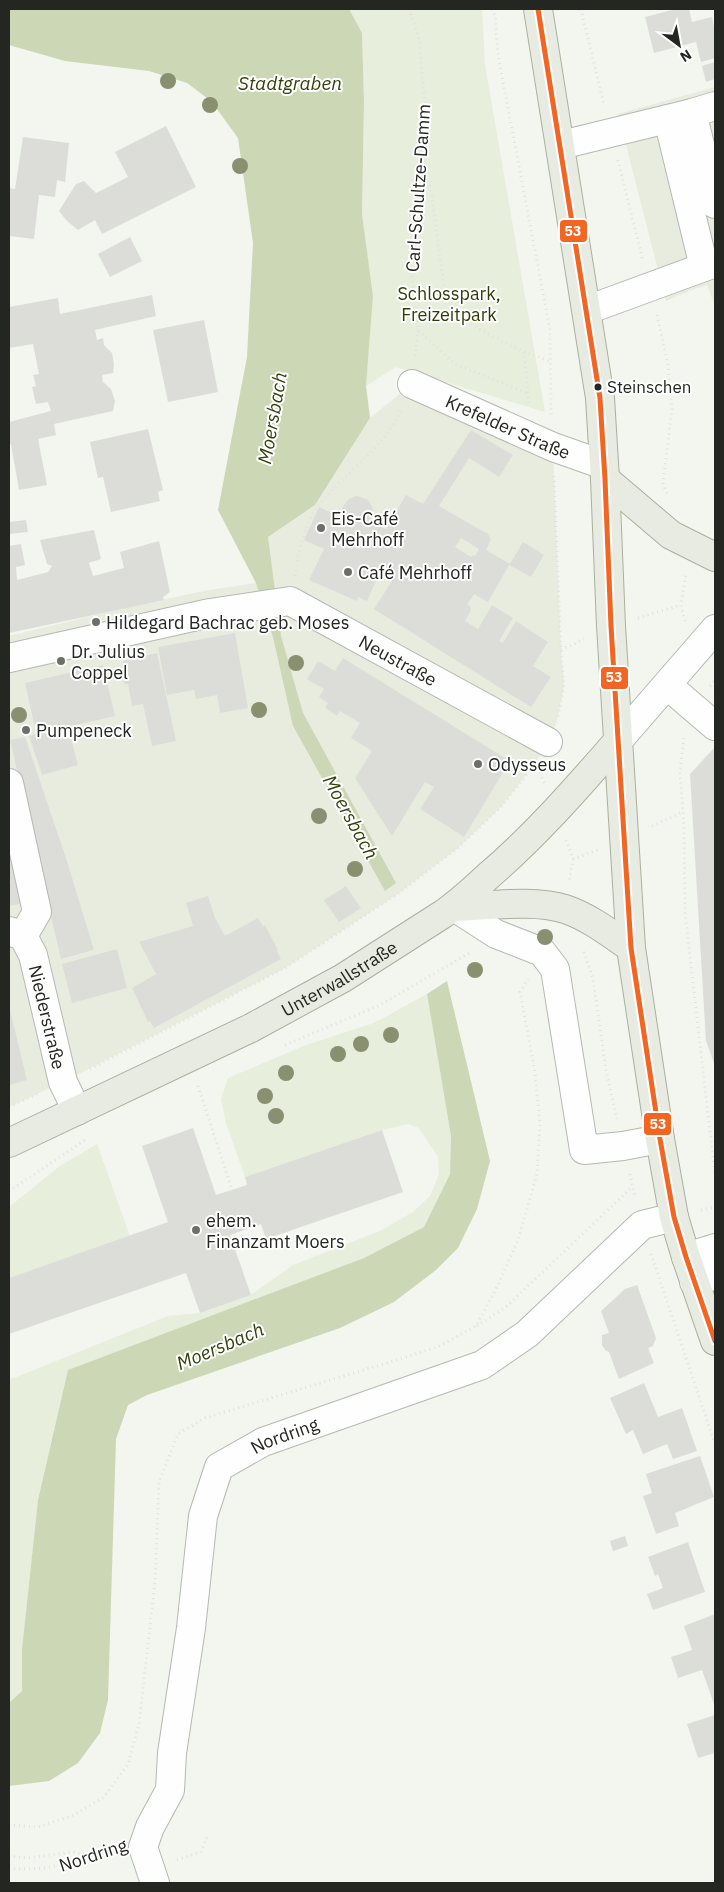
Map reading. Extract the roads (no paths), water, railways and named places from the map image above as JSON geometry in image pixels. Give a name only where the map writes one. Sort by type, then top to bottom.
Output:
[{"type":"main road","points":[[538,9],[600,398],[611,626],[631,948],[660,1139],[674,1216],[698,1272],[715,1341]]},
{"type":"main road","points":[[605,472],[671,535],[715,557]]},
{"type":"main road","name":"Unterwallstraße","points":[[9,1143],[251,1028],[343,978],[449,911],[555,813],[618,742]]},
{"type":"main road","points":[[449,911],[536,904],[565,909],[601,926],[631,948]]},
{"type":"street","points":[[561,145],[692,113]]},
{"type":"street","points":[[692,113],[715,133]]},
{"type":"street","points":[[692,113],[715,204]]},
{"type":"street","points":[[587,310],[710,265],[692,113]]},
{"type":"street","name":"Krefelder Straße","points":[[412,384],[605,472]]},
{"type":"street","name":"Neustraße","points":[[9,658],[216,611],[290,601],[542,752]]},
{"type":"street","points":[[618,742],[715,629]]},
{"type":"street","points":[[667,684],[715,726]]},
{"type":"street","points":[[9,784],[37,912],[16,934]]},
{"type":"street","points":[[449,911],[496,934],[542,952],[555,969],[584,1150],[623,1146],[660,1139]]},
{"type":"street","name":"Niederstraße","points":[[16,934],[33,955],[63,1082],[77,1111]]},
{"type":"street","name":"Nordring","points":[[149,1859],[150,1827],[170,1790],[172,1753],[191,1628],[203,1516],[219,1467],[263,1442],[482,1365],[528,1334],[642,1225],[674,1216]]},
{"type":"street","points":[[698,1272],[715,1248]]},
{"type":"water","name":"Stadtgraben","points":[[9,9],[349,9],[362,33],[364,101],[362,214],[373,296],[366,386],[370,418],[315,505],[268,537],[281,636],[303,713],[396,883],[385,891],[293,726],[273,637],[256,583],[218,510],[247,357],[253,243],[238,138],[211,101],[187,83],[149,71],[65,61],[9,45]]},
{"type":"water","name":"Moersbach","points":[[447,981],[490,1161],[477,1209],[458,1248],[436,1270],[394,1302],[340,1328],[147,1395],[128,1405],[116,1439],[108,1700],[100,1733],[78,1763],[49,1781],[9,1786],[9,1703],[22,1691],[22,1649],[38,1500],[68,1370],[364,1258],[424,1227],[450,1174],[451,1136],[427,994]]},
{"type":"place","name":"Steinschen","points":[[598,387]]},
{"type":"place","name":"Eis-Café Mehrhoff","points":[[321,528]]},
{"type":"place","name":"Café Mehrhoff","points":[[348,572]]},
{"type":"place","name":"Hildegard Bachrac geb. Moses","points":[[96,622]]},
{"type":"place","name":"Dr. Julius Coppel","points":[[61,661]]},
{"type":"place","name":"Pumpeneck","points":[[26,730]]},
{"type":"place","name":"Odysseus","points":[[478,764]]},
{"type":"place","name":"ehem. Finanzamt Moers","points":[[196,1230]]},
{"type":"park label","name":"Schlosspark, Freizeitpark","points":[[449,303]]}]
